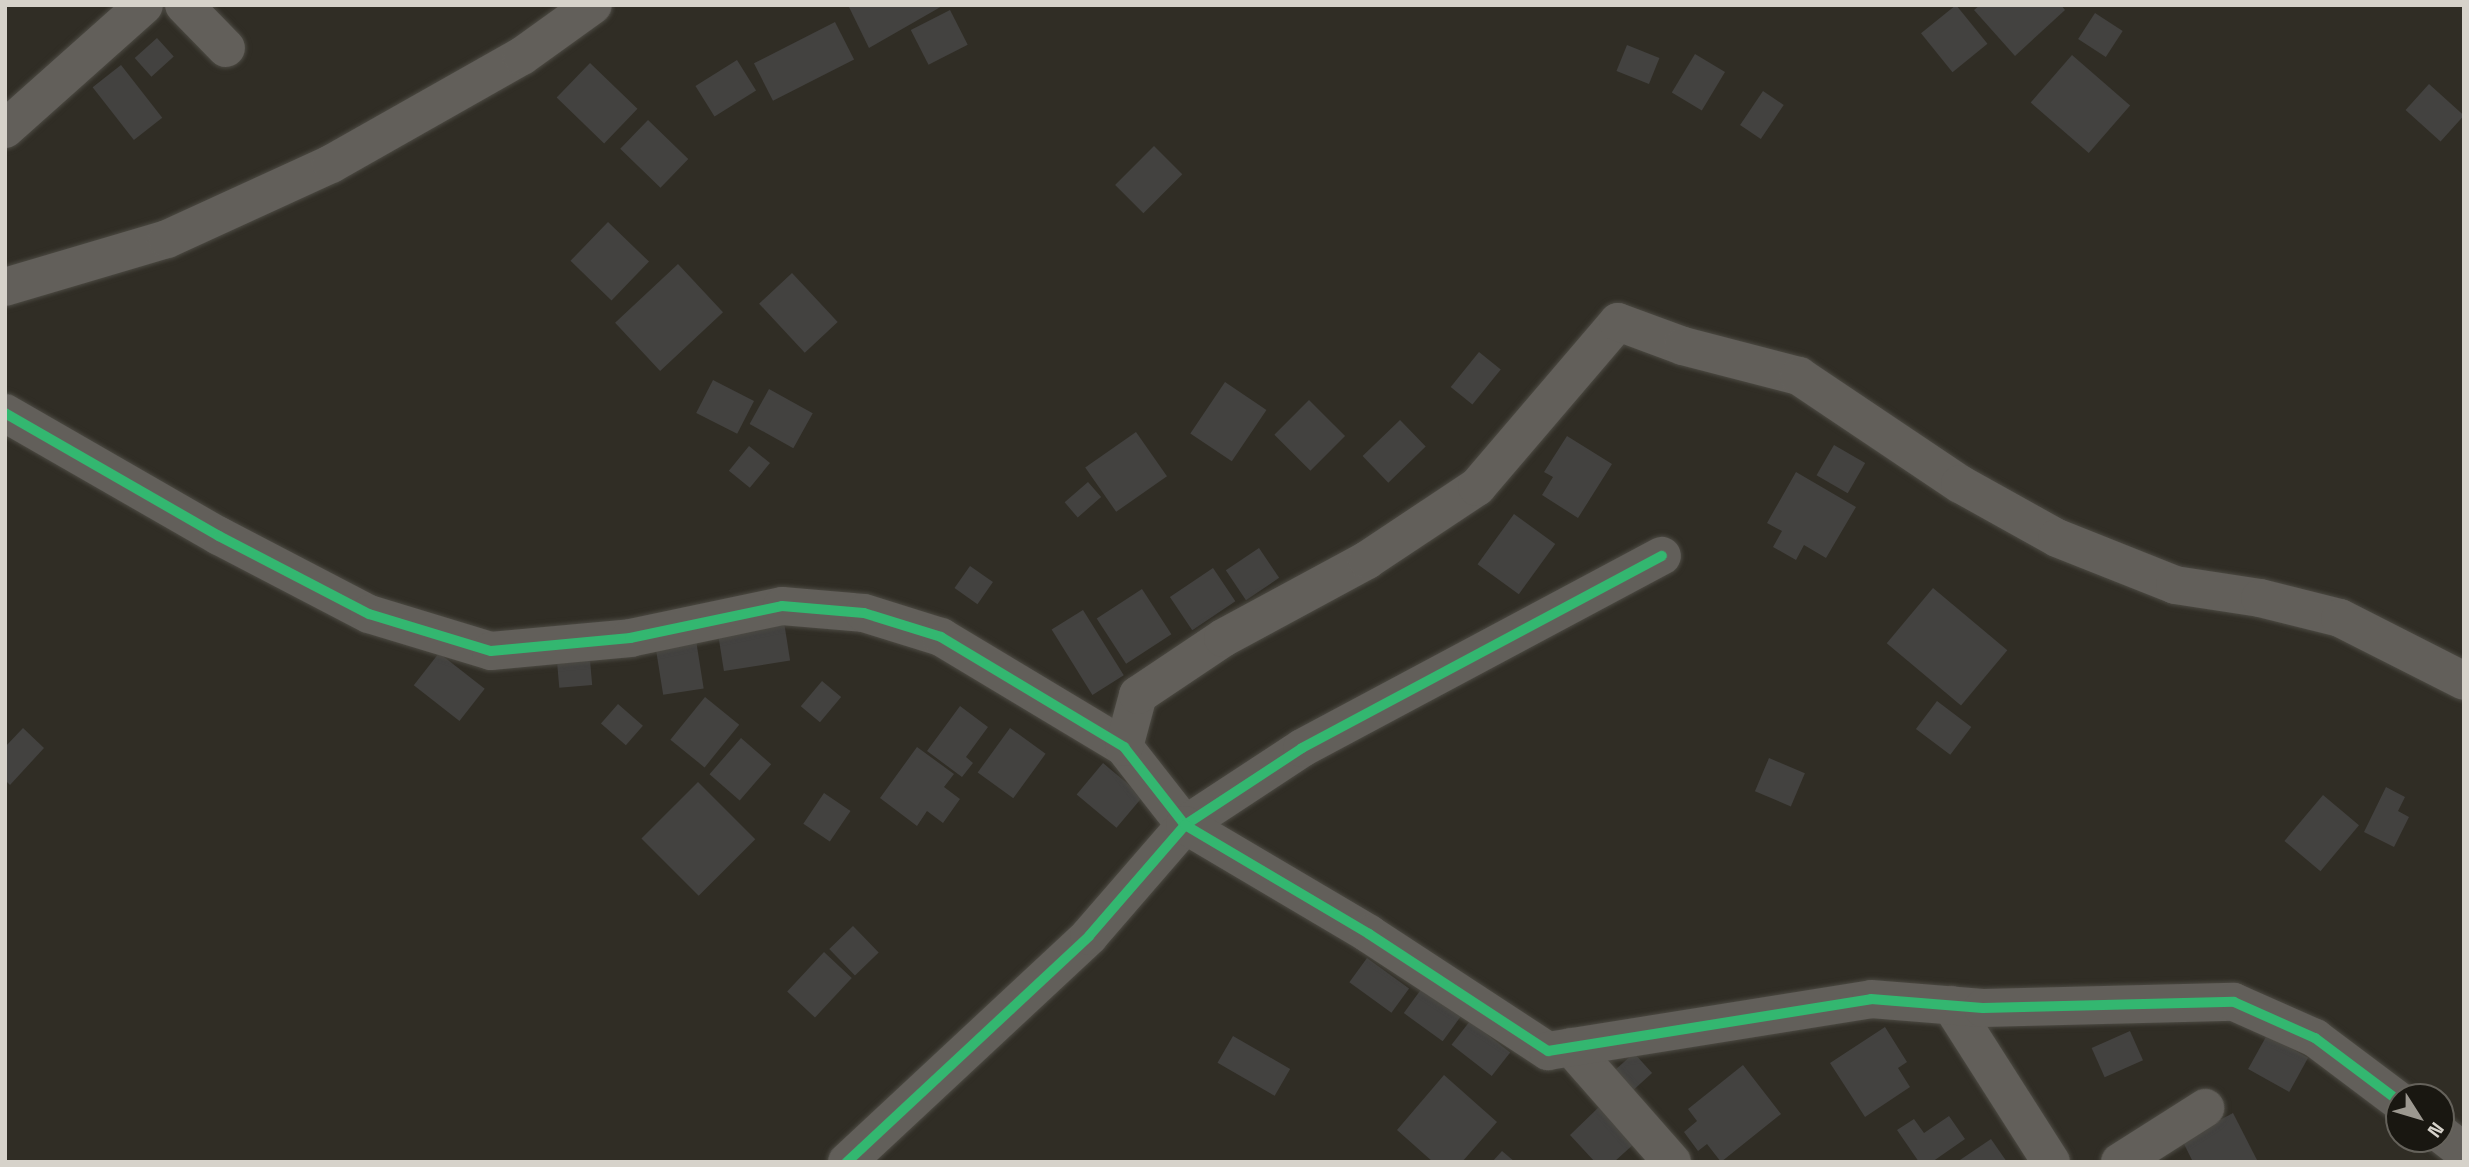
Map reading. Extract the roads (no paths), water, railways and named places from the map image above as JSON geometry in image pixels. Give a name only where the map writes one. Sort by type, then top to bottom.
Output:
[{"type":"street","points":[[5,129],[144,5]]},
{"type":"street","points":[[184,5],[226,48]]},
{"type":"street","points":[[5,287],[167,239],[331,164],[522,56],[593,5]]},
{"type":"street","points":[[1124,747],[1138,695],[1223,638],[1367,560],[1478,487],[1618,322],[1683,346],[1799,376],[1960,484],[2057,538],[2175,584],[2260,598],[2340,618],[2464,681]]},
{"type":"street","points":[[5,413],[219,536],[369,614],[491,652],[630,638],[782,606],[864,613],[941,636],[1124,747],[1185,825],[1369,934],[1548,1051],[1871,999],[1983,1008],[2234,1002],[2315,1038],[2385,1090]]},
{"type":"street","points":[[847,1162],[1089,936],[1185,825],[1302,748],[1662,556]]},
{"type":"street","points":[[1951,1005],[2051,1162]]},
{"type":"street","points":[[1571,1047],[1672,1162]]},
{"type":"street","points":[[2120,1162],[2205,1108]]}]
